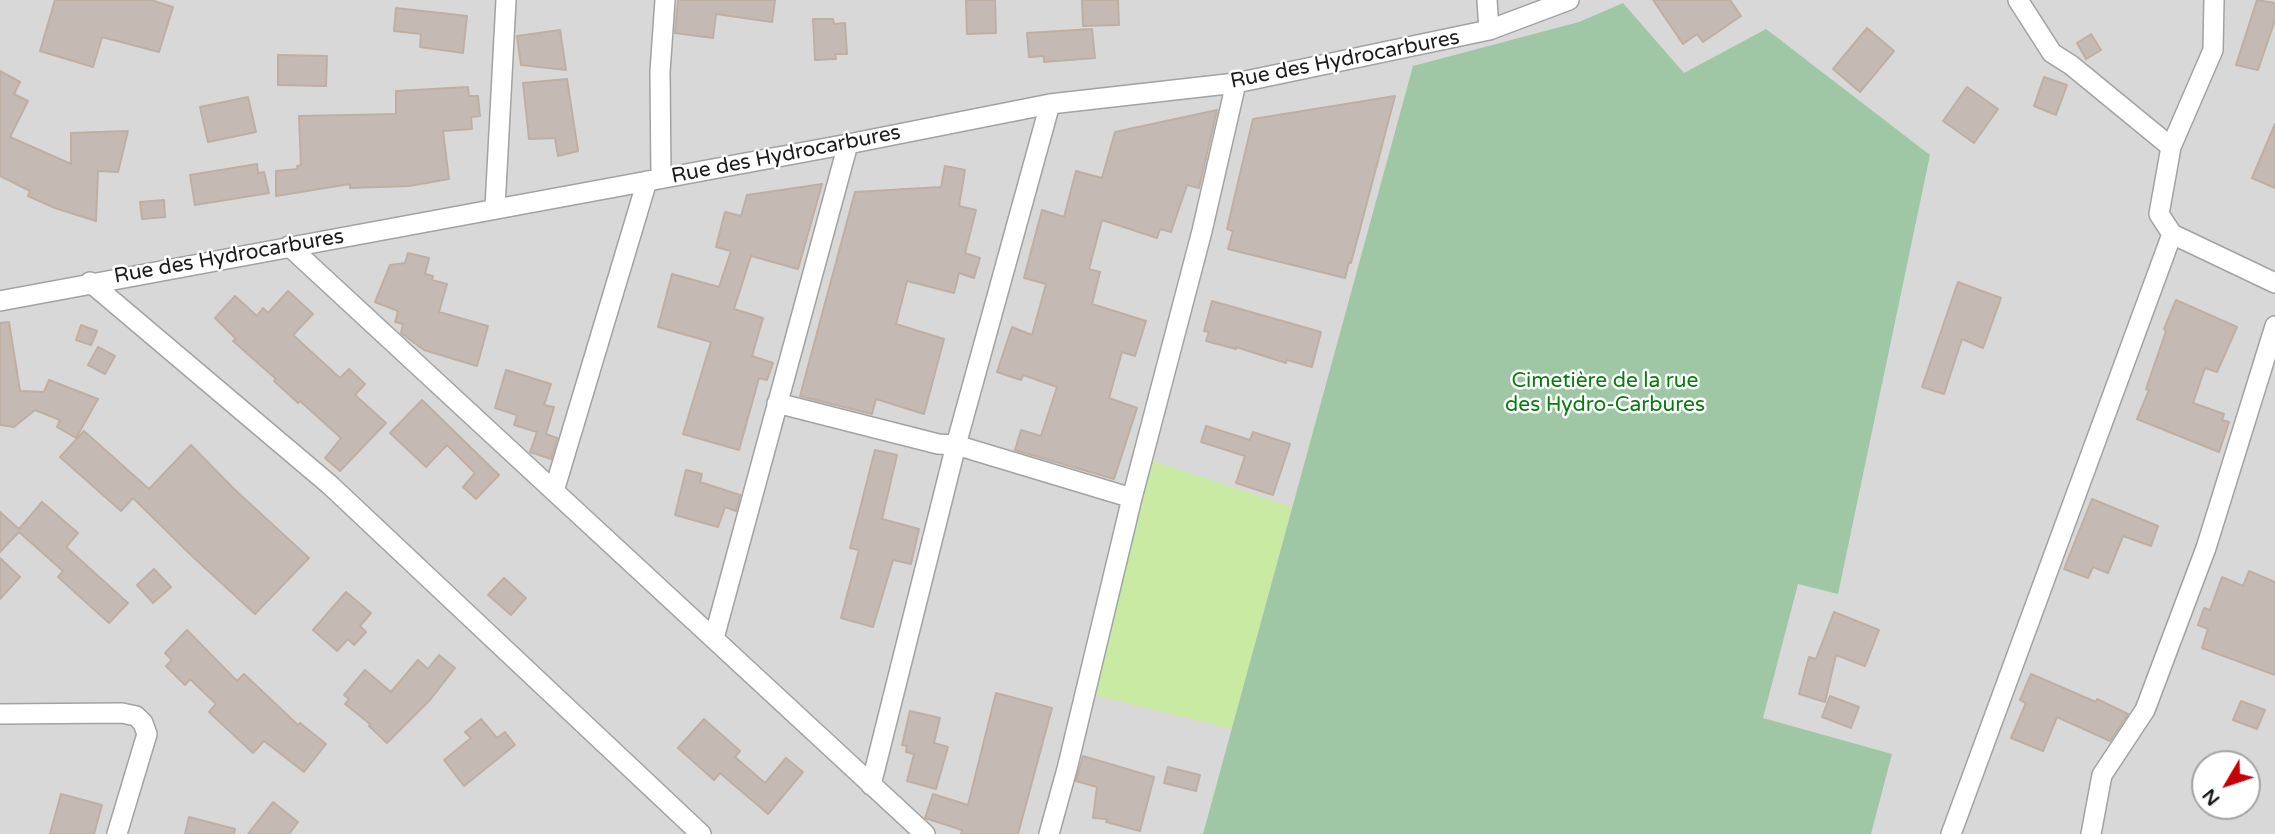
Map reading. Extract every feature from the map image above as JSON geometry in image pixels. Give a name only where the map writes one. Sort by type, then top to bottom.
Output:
[{"type":"street","points":[[495,208],[506,0]]},
{"type":"street","points":[[554,491],[654,180],[665,0]]},
{"type":"street","points":[[1487,0],[1489,30]]},
{"type":"street","name":"Rue des Hydrocarbures","points":[[0,301],[1050,104],[1236,83],[1489,30],[1569,0]]},
{"type":"street","points":[[2018,0],[2052,53],[2071,65],[2171,147]]},
{"type":"street","points":[[2214,0],[2213,50],[2171,147],[2159,214],[2172,234],[2275,283]]},
{"type":"street","points":[[1049,834],[1198,245],[1236,83]]},
{"type":"street","points":[[871,785],[956,444],[1050,104]]},
{"type":"street","points":[[714,638],[848,144]]},
{"type":"street","points":[[1951,834],[2172,234]]},
{"type":"street","points":[[289,246],[925,834]]},
{"type":"street","points":[[90,282],[330,485],[701,834]]},
{"type":"street","points":[[2091,834],[2102,775],[2145,710],[2206,548],[2275,326]]},
{"type":"street","points":[[777,403],[938,444],[956,444],[1132,498]]},
{"type":"street","points":[[0,713],[122,713],[136,716],[143,723],[147,734],[117,834]]},
{"type":"shaded area","points":[[0,0],[2275,0],[2275,834],[0,834]]},
{"type":"green space","name":"Cimetière de la rue des Hydro-Carbures","points":[[1623,3],[1684,73],[1766,29],[1930,155],[1838,594],[1798,584],[1763,718],[1892,754],[1871,834],[1203,834],[1413,66],[1579,22]]},
{"type":"green space","points":[[1153,461],[1292,507],[1232,729],[1090,694]]},
{"type":"building","points":[[55,0],[151,0],[173,7],[159,52],[102,37],[93,67],[40,51]]},
{"type":"building","points":[[678,0],[775,0],[772,22],[716,14],[713,38],[675,33]]},
{"type":"building","points":[[966,0],[995,0],[996,33],[967,34]]},
{"type":"building","points":[[1082,0],[1118,0],[1119,25],[1083,26]]},
{"type":"building","points":[[1653,0],[1730,0],[1741,16],[1703,42],[1697,34],[1683,44]]},
{"type":"building","points":[[2257,0],[2275,3],[2275,20],[2258,70],[2236,65]]},
{"type":"building","points":[[396,8],[467,16],[463,53],[420,47],[421,34],[394,31]]},
{"type":"building","points":[[813,19],[833,19],[834,24],[845,23],[847,54],[835,54],[836,59],[815,60]]},
{"type":"building","points":[[1867,28],[1894,51],[1860,92],[1833,69]]},
{"type":"building","points":[[1092,29],[1095,58],[1044,62],[1044,56],[1029,57],[1027,33]]},
{"type":"building","points":[[560,30],[566,70],[521,65],[517,36]]},
{"type":"building","points":[[2091,34],[2101,50],[2086,59],[2077,43]]},
{"type":"building","points":[[278,55],[327,56],[326,86],[278,85]]},
{"type":"building","points":[[0,71],[20,82],[14,94],[28,101],[10,137],[71,164],[71,133],[128,131],[118,172],[98,171],[96,221],[28,196],[30,191],[0,176]]},
{"type":"building","points":[[2044,77],[2067,85],[2056,115],[2034,106]]},
{"type":"building","points":[[567,79],[578,151],[558,156],[555,138],[529,139],[523,83]]},
{"type":"building","points":[[468,87],[469,96],[478,96],[480,116],[471,117],[472,129],[443,131],[449,179],[409,186],[350,188],[350,184],[276,196],[276,171],[298,169],[297,166],[301,165],[299,116],[396,114],[396,91]]},
{"type":"building","points":[[1967,87],[1998,109],[1974,143],[1943,121]]},
{"type":"building","points":[[1395,96],[1345,278],[1228,249],[1233,231],[1227,229],[1253,119]]},
{"type":"building","points":[[248,97],[256,132],[208,142],[200,107]]},
{"type":"building","points":[[1217,110],[1199,188],[1187,185],[1171,232],[1160,229],[1157,238],[1102,220],[1089,269],[1100,272],[1092,304],[1146,321],[1135,356],[1122,352],[1109,398],[1137,408],[1114,479],[1015,450],[1021,430],[1041,436],[1057,387],[1023,375],[1021,380],[997,372],[1012,327],[1032,335],[1046,284],[1024,278],[1042,210],[1064,217],[1076,171],[1102,178],[1115,132]]},
{"type":"building","points":[[2275,124],[2275,188],[2252,178]]},
{"type":"building","points":[[257,164],[258,173],[264,172],[269,193],[195,205],[190,175]]},
{"type":"building","points":[[945,166],[965,170],[959,206],[976,210],[965,253],[980,258],[974,278],[959,273],[954,293],[907,281],[896,324],[944,339],[924,414],[876,399],[872,414],[800,396],[855,192],[941,187]]},
{"type":"building","points":[[822,184],[798,269],[751,256],[734,309],[763,318],[752,356],[773,363],[767,380],[759,378],[739,450],[683,434],[711,342],[658,327],[672,274],[719,287],[731,251],[716,247],[725,212],[741,216],[747,195]]},
{"type":"building","points":[[164,200],[165,217],[142,219],[140,202]]},
{"type":"building","points":[[408,253],[429,258],[425,274],[433,276],[432,280],[447,284],[439,312],[488,326],[477,366],[424,350],[401,333],[403,324],[395,322],[398,311],[375,302],[390,265],[405,263]]},
{"type":"building","points":[[1958,282],[2001,298],[1983,348],[1962,339],[1944,394],[1922,387]]},
{"type":"building","points":[[288,291],[313,314],[293,335],[340,378],[349,369],[365,384],[355,395],[386,423],[340,471],[325,458],[341,438],[274,381],[276,379],[233,341],[236,339],[215,318],[235,296],[257,316],[263,308],[268,313]]},
{"type":"building","points":[[2176,300],[2237,327],[2217,372],[2205,368],[2193,403],[2224,414],[2222,420],[2229,422],[2219,452],[2137,419],[2149,390],[2146,389],[2166,331],[2164,329]]},
{"type":"building","points":[[1212,301],[1321,332],[1312,367],[1287,360],[1286,363],[1236,347],[1206,341],[1209,332],[1204,331]]},
{"type":"building","points":[[9,322],[20,391],[44,392],[49,380],[98,399],[76,438],[57,427],[60,420],[35,410],[14,427],[0,425],[0,323]]},
{"type":"building","points":[[81,325],[97,331],[91,345],[76,340]]},
{"type":"building","points":[[98,347],[115,356],[105,374],[88,365]]},
{"type":"building","points":[[506,370],[551,384],[544,405],[554,407],[546,434],[557,438],[551,459],[530,452],[537,432],[514,425],[517,415],[495,408]]},
{"type":"building","points":[[422,400],[499,475],[476,499],[463,487],[475,473],[447,445],[426,467],[390,433]]},
{"type":"building","points":[[1206,426],[1250,440],[1253,432],[1290,444],[1273,495],[1236,483],[1245,456],[1201,442]]},
{"type":"building","points":[[84,431],[149,489],[191,445],[309,558],[255,614],[133,498],[121,511],[60,457]]},
{"type":"building","points":[[875,450],[897,455],[882,519],[919,529],[911,564],[893,560],[873,627],[841,618],[859,550],[850,548]]},
{"type":"building","points":[[686,470],[702,474],[700,482],[740,495],[736,511],[725,507],[718,527],[675,515]]},
{"type":"building","points":[[2092,499],[2158,526],[2151,546],[2123,536],[2108,573],[2093,567],[2088,578],[2064,569]]},
{"type":"building","points":[[42,502],[78,533],[66,547],[128,603],[109,623],[58,577],[63,571],[19,532],[0,552],[0,512],[19,529]]},
{"type":"building","points":[[0,558],[20,577],[0,599]]},
{"type":"building","points":[[154,569],[171,587],[153,603],[137,585]]},
{"type":"building","points":[[2249,571],[2275,582],[2275,675],[2202,648],[2208,629],[2198,625],[2204,608],[2210,610],[2222,577],[2243,586]]},
{"type":"building","points":[[504,578],[526,598],[511,615],[488,595]]},
{"type":"building","points":[[346,592],[371,613],[360,626],[366,632],[354,645],[348,639],[337,651],[313,630]]},
{"type":"building","points":[[1834,612],[1879,630],[1865,666],[1836,655],[1825,702],[1799,694],[1809,657],[1816,659]]},
{"type":"building","points":[[187,630],[237,681],[244,674],[298,725],[300,723],[326,744],[304,772],[264,741],[253,753],[209,712],[216,704],[190,679],[185,685],[166,666],[172,660],[165,653]]},
{"type":"building","points":[[439,655],[455,668],[430,700],[387,743],[370,724],[345,704],[349,699],[344,695],[365,670],[391,692],[418,660],[428,669]]},
{"type":"building","points":[[2031,674],[2128,714],[2110,741],[2057,717],[2043,751],[2011,738],[2026,703],[2020,700]]},
{"type":"building","points":[[996,693],[1052,708],[1018,834],[961,834],[962,830],[925,818],[933,794],[968,805]]},
{"type":"building","points":[[1830,696],[1859,707],[1851,728],[1822,717]]},
{"type":"building","points":[[2241,701],[2265,710],[2257,729],[2233,720]]},
{"type":"building","points":[[910,711],[940,718],[934,743],[948,747],[936,789],[907,781],[914,754],[906,752],[907,746],[902,745]]},
{"type":"building","points":[[481,719],[497,738],[505,732],[515,745],[464,786],[444,760],[471,738],[465,732]]},
{"type":"building","points":[[704,719],[740,751],[735,757],[765,783],[786,758],[803,772],[768,814],[720,773],[714,780],[678,748]]},
{"type":"building","points":[[1083,756],[1154,777],[1140,831],[1106,822],[1107,819],[1093,818],[1097,787],[1076,781]]},
{"type":"building","points":[[1168,767],[1200,775],[1196,791],[1164,783]]},
{"type":"building","points":[[61,794],[102,805],[94,834],[50,834]]},
{"type":"building","points":[[273,802],[298,822],[289,834],[248,834]]},
{"type":"building","points":[[189,817],[235,829],[234,834],[185,834]]}]
